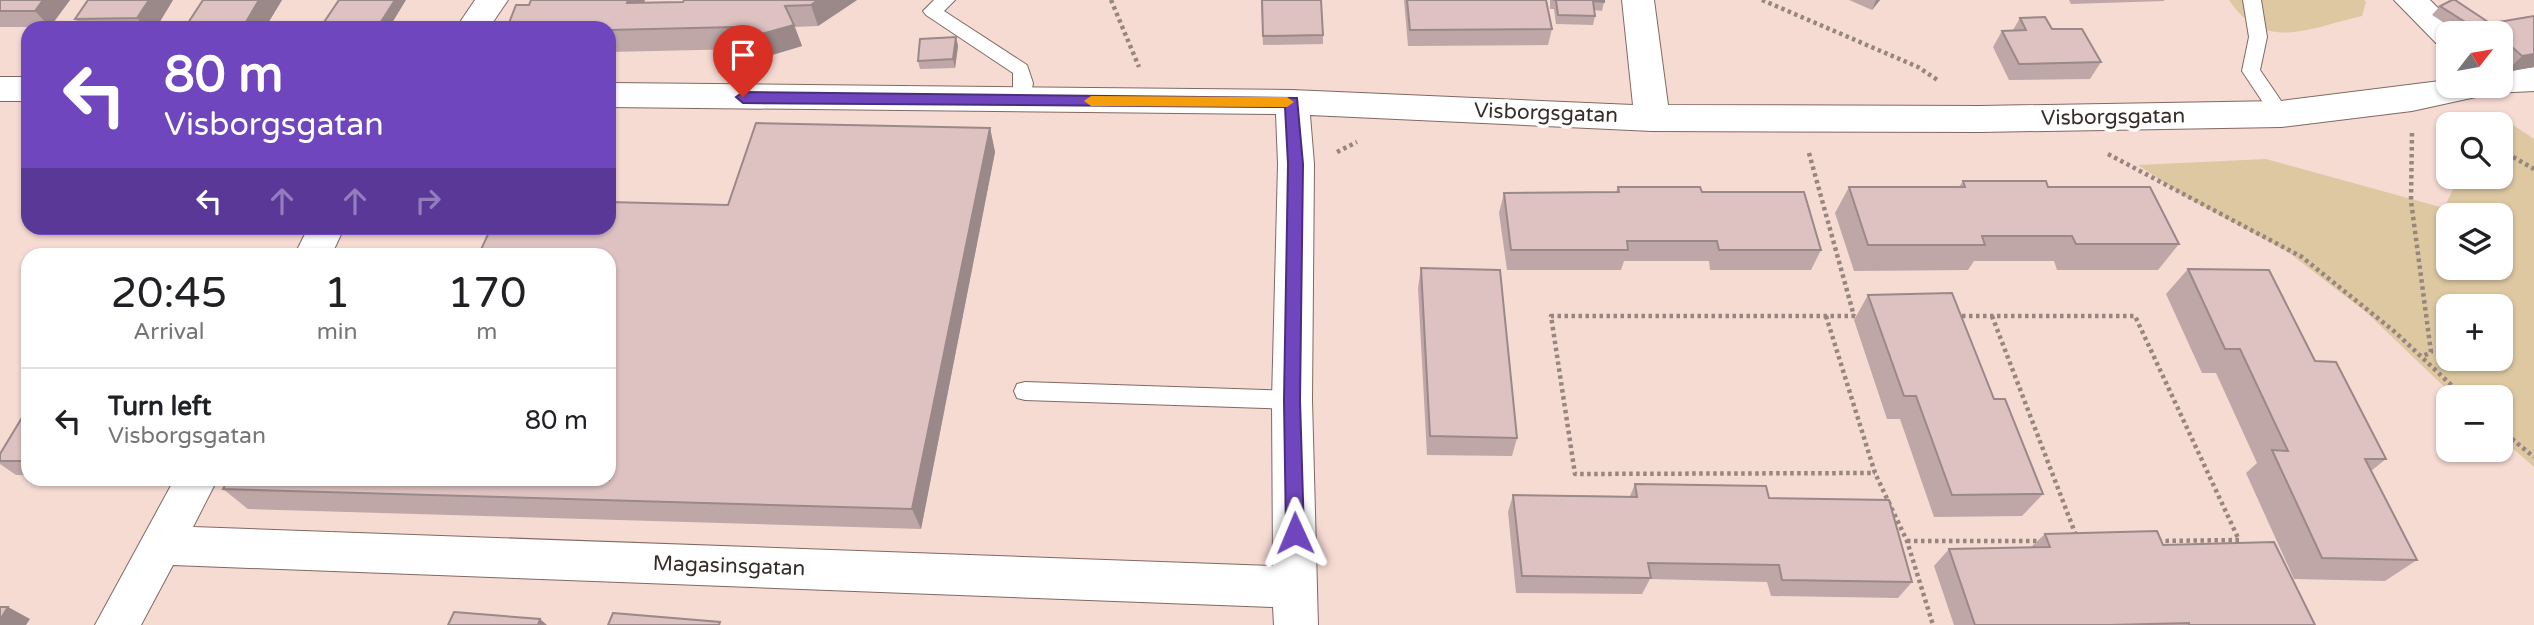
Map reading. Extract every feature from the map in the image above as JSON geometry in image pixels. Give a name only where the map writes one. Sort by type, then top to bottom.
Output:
[{"type":"street","points":[[477,21],[492,0]]},
{"type":"street","points":[[1638,0],[1652,118]]},
{"type":"street","points":[[2410,0],[2436,24]]},
{"type":"street","points":[[2513,82],[2534,79]]},
{"type":"street","points":[[0,89],[21,89]]},
{"type":"street","name":"Visborgsgatan","points":[[616,95],[1292,102],[1652,118],[1980,119],[2281,114],[2436,94]]},
{"type":"street","points":[[1292,102],[1296,164],[1292,400],[1296,606]]},
{"type":"street","points":[[117,625],[193,486]]},
{"type":"street","name":"Magasinsgatan","points":[[162,545],[1296,606]]},
{"type":"lane","points":[[946,0],[932,11],[1021,70],[1024,83],[1022,100]]},
{"type":"lane","points":[[2252,0],[2258,37],[2251,71],[2281,114]]},
{"type":"lane","points":[[1025,391],[1292,400]]},
{"type":"path","points":[[1111,0],[1127,31],[1152,102]]},
{"type":"path","points":[[1762,0],[1918,67],[1959,94],[1980,119]]},
{"type":"path","points":[[2412,99],[2411,201],[2431,352],[2423,356]]},
{"type":"path","points":[[1800,118],[1854,316]]},
{"type":"path","points":[[1296,164],[1322,165],[1341,149],[1365,140]]},
{"type":"path","points":[[2100,150],[2301,257],[2423,356],[2452,385]]},
{"type":"path","points":[[2513,157],[2534,169]]},
{"type":"path","points":[[1868,316],[1551,316],[1575,474],[1875,474]]},
{"type":"path","points":[[1826,316],[1875,474],[1907,541],[1933,625]]},
{"type":"path","points":[[1951,316],[2135,316],[2239,540],[2145,541]]},
{"type":"path","points":[[1992,316],[2078,541],[2065,541]]},
{"type":"path","points":[[2513,440],[2534,457]]},
{"type":"path","points":[[1907,541],[2052,541]]},
{"type":"shaded area","points":[[2229,0],[2366,2],[2362,16],[2306,30],[2272,32],[2257,27]]},
{"type":"shaded area","points":[[2513,125],[2534,139],[2534,467],[2513,449],[2513,385],[2442,385],[2367,313],[2288,252],[2184,196],[2138,165],[2266,159],[2436,206],[2436,280],[2513,280],[2513,203],[2446,203],[2453,189],[2513,189]]},
{"type":"building","points":[[0,0],[43,0],[35,11],[0,11]]},
{"type":"building","points":[[88,0],[149,0],[137,18],[75,19]]},
{"type":"building","points":[[203,0],[259,0],[247,21],[189,21]]},
{"type":"building","points":[[339,0],[395,0],[382,21],[325,21]]},
{"type":"building","points":[[531,0],[628,0],[627,3],[684,0],[818,0],[811,5],[785,6],[794,25],[740,40],[735,27],[616,30],[616,21],[510,21],[516,5],[529,5]]},
{"type":"building","points":[[1262,0],[1321,0],[1323,35],[1263,36]]},
{"type":"building","points":[[1407,0],[1546,0],[1552,29],[1410,30]]},
{"type":"building","points":[[1556,0],[1604,0],[1604,2],[1593,1],[1595,16],[1558,15]]},
{"type":"building","points":[[2455,0],[2486,21],[2464,21],[2440,6]]},
{"type":"building","points":[[2534,16],[2534,54],[2522,56],[2513,48],[2513,21],[2505,21]]},
{"type":"building","points":[[2045,17],[2052,29],[2082,29],[2101,62],[2019,64],[2002,31],[2026,30],[2020,18]]},
{"type":"building","points":[[956,37],[953,59],[918,61],[920,39]]},
{"type":"building","points":[[756,123],[990,128],[912,509],[223,489],[225,486],[616,486],[616,248],[482,248],[488,235],[616,235],[616,202],[728,205]]},
{"type":"building","points":[[1963,181],[2046,181],[2048,187],[2150,187],[2179,244],[2076,244],[2072,236],[1982,236],[1985,245],[1868,245],[1849,187],[1965,187]]},
{"type":"building","points":[[1618,187],[1700,187],[1702,192],[1804,192],[1821,250],[1719,250],[1717,241],[1627,241],[1628,250],[1511,250],[1504,193],[1619,192]]},
{"type":"building","points":[[1421,268],[1500,270],[1517,438],[1430,436]]},
{"type":"building","points":[[2188,269],[2269,270],[2315,361],[2336,362],[2386,459],[2365,459],[2417,560],[2322,558],[2272,450],[2288,451],[2240,349],[2225,349]]},
{"type":"building","points":[[1952,293],[1994,399],[2005,399],[2043,494],[1952,495],[1916,396],[1904,396],[1868,295]]},
{"type":"building","points":[[21,419],[21,461],[0,461],[0,454]]},
{"type":"building","points":[[1635,484],[1766,486],[1769,498],[1889,500],[1912,582],[1782,580],[1779,565],[1648,563],[1651,578],[1522,576],[1513,495],[1637,497]]},
{"type":"building","points":[[2157,531],[2163,545],[2274,542],[2315,625],[1975,625],[1949,549],[2050,547],[2045,534]]},
{"type":"building","points":[[0,607],[8,607],[0,620]]},
{"type":"building","points":[[454,612],[540,619],[538,625],[448,625]]},
{"type":"building","points":[[613,613],[720,622],[719,625],[608,625]]},
{"type":"slow traffic","points":[[1091,101],[1287,102]]},
{"type":"route","points":[[743,97],[1292,102],[1296,164],[1292,400],[1295,533]]}]
